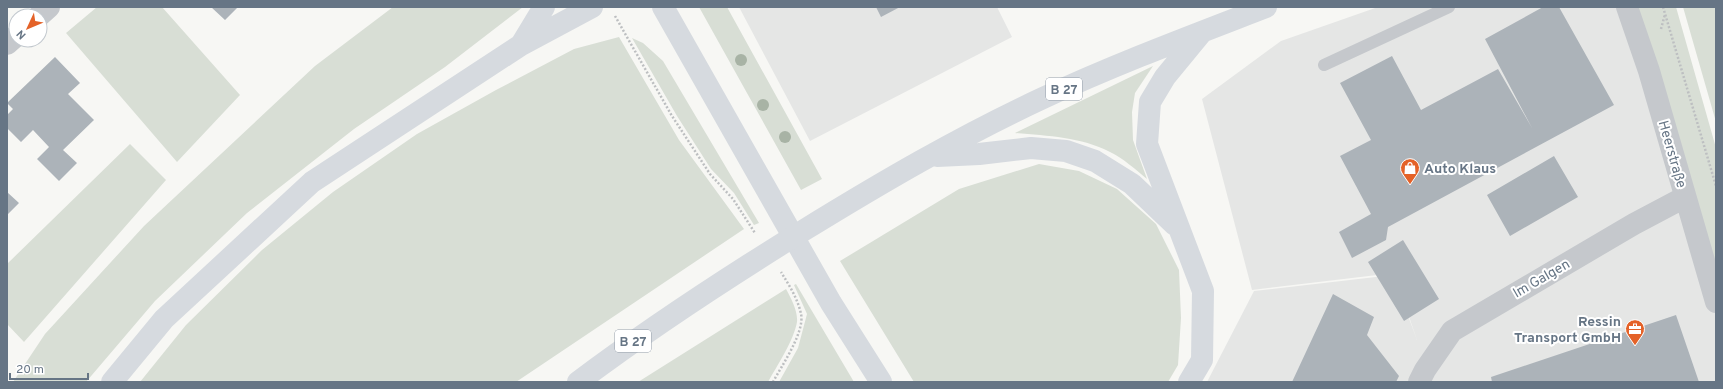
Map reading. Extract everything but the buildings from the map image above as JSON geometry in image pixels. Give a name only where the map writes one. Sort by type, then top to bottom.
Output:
[{"type":"main road","points":[[521,45],[544,7]]},
{"type":"main road","points":[[112,382],[164,319],[312,182],[521,45],[592,7]]},
{"type":"main road","points":[[663,7],[831,303],[881,382]]},
{"type":"main road","name":"B 27","points":[[578,382],[623,348],[728,277],[870,190],[929,156],[1042,98],[1150,52],[1266,7]]},
{"type":"main road","points":[[1189,382],[1202,360],[1203,291],[1147,144],[1150,102],[1165,77],[1203,31]]},
{"type":"main road","points":[[929,156],[979,154],[1030,148],[1066,151],[1096,161],[1132,184],[1179,229]]},
{"type":"street","name":"Heerstraße","points":[[1627,7],[1649,71],[1716,302]]},
{"type":"street","name":"Im Galgen","points":[[1419,382],[1425,370],[1452,331],[1634,224],[1685,197]]},
{"type":"lane","points":[[1324,65],[1449,7]]},
{"type":"path","points":[[1663,7],[1716,186]]},
{"type":"path","points":[[614,14],[672,116],[710,174],[733,199],[758,237]]},
{"type":"path","points":[[773,382],[791,352],[802,315],[791,288],[779,269]]},
{"type":"shaded area","points":[[97,7],[162,7],[240,95],[177,162],[66,33]]},
{"type":"shaded area","points":[[393,7],[523,7],[445,67],[354,129],[247,213],[155,301],[86,382],[13,382],[45,334],[144,226],[315,66]]},
{"type":"shaded area","points":[[699,7],[727,7],[822,179],[801,190]]},
{"type":"shaded area","points":[[739,7],[997,7],[1012,37],[810,141]]},
{"type":"shaded area","points":[[1378,7],[1623,7],[1716,312],[1716,382],[1207,382],[1254,291],[1393,275],[1417,340],[1394,273],[1252,290],[1202,99],[1281,41]]},
{"type":"shaded area","points":[[1632,7],[1676,7],[1716,148],[1716,278]]},
{"type":"shaded area","points":[[1683,7],[1716,7],[1716,122]]},
{"type":"shaded area","points":[[619,37],[679,140],[744,229],[516,382],[140,382],[186,325],[262,250],[333,192],[417,134],[496,90],[574,49]]},
{"type":"shaded area","points":[[632,38],[643,43],[663,61],[759,223],[754,225],[734,193],[711,169],[677,116]]},
{"type":"shaded area","points":[[1153,66],[1135,93],[1132,112],[1133,140],[1147,179],[1120,157],[1099,147],[1064,138],[1015,133]]},
{"type":"shaded area","points":[[130,144],[166,180],[24,342],[7,324],[7,264]]},
{"type":"shaded area","points":[[1039,164],[1079,171],[1117,189],[1156,224],[1179,270],[1181,318],[1178,365],[1168,382],[914,382],[840,261],[959,189]]},
{"type":"shaded area","points":[[796,284],[854,382],[779,382],[798,348],[807,314],[794,285]]},
{"type":"shaded area","points":[[786,289],[795,309],[797,322],[789,345],[768,382],[638,382]]},
{"type":"place","name":"Auto Klaus","points":[[1410,185]]},
{"type":"place","name":"Ressin Transport GmbH","points":[[1635,346]]}]
